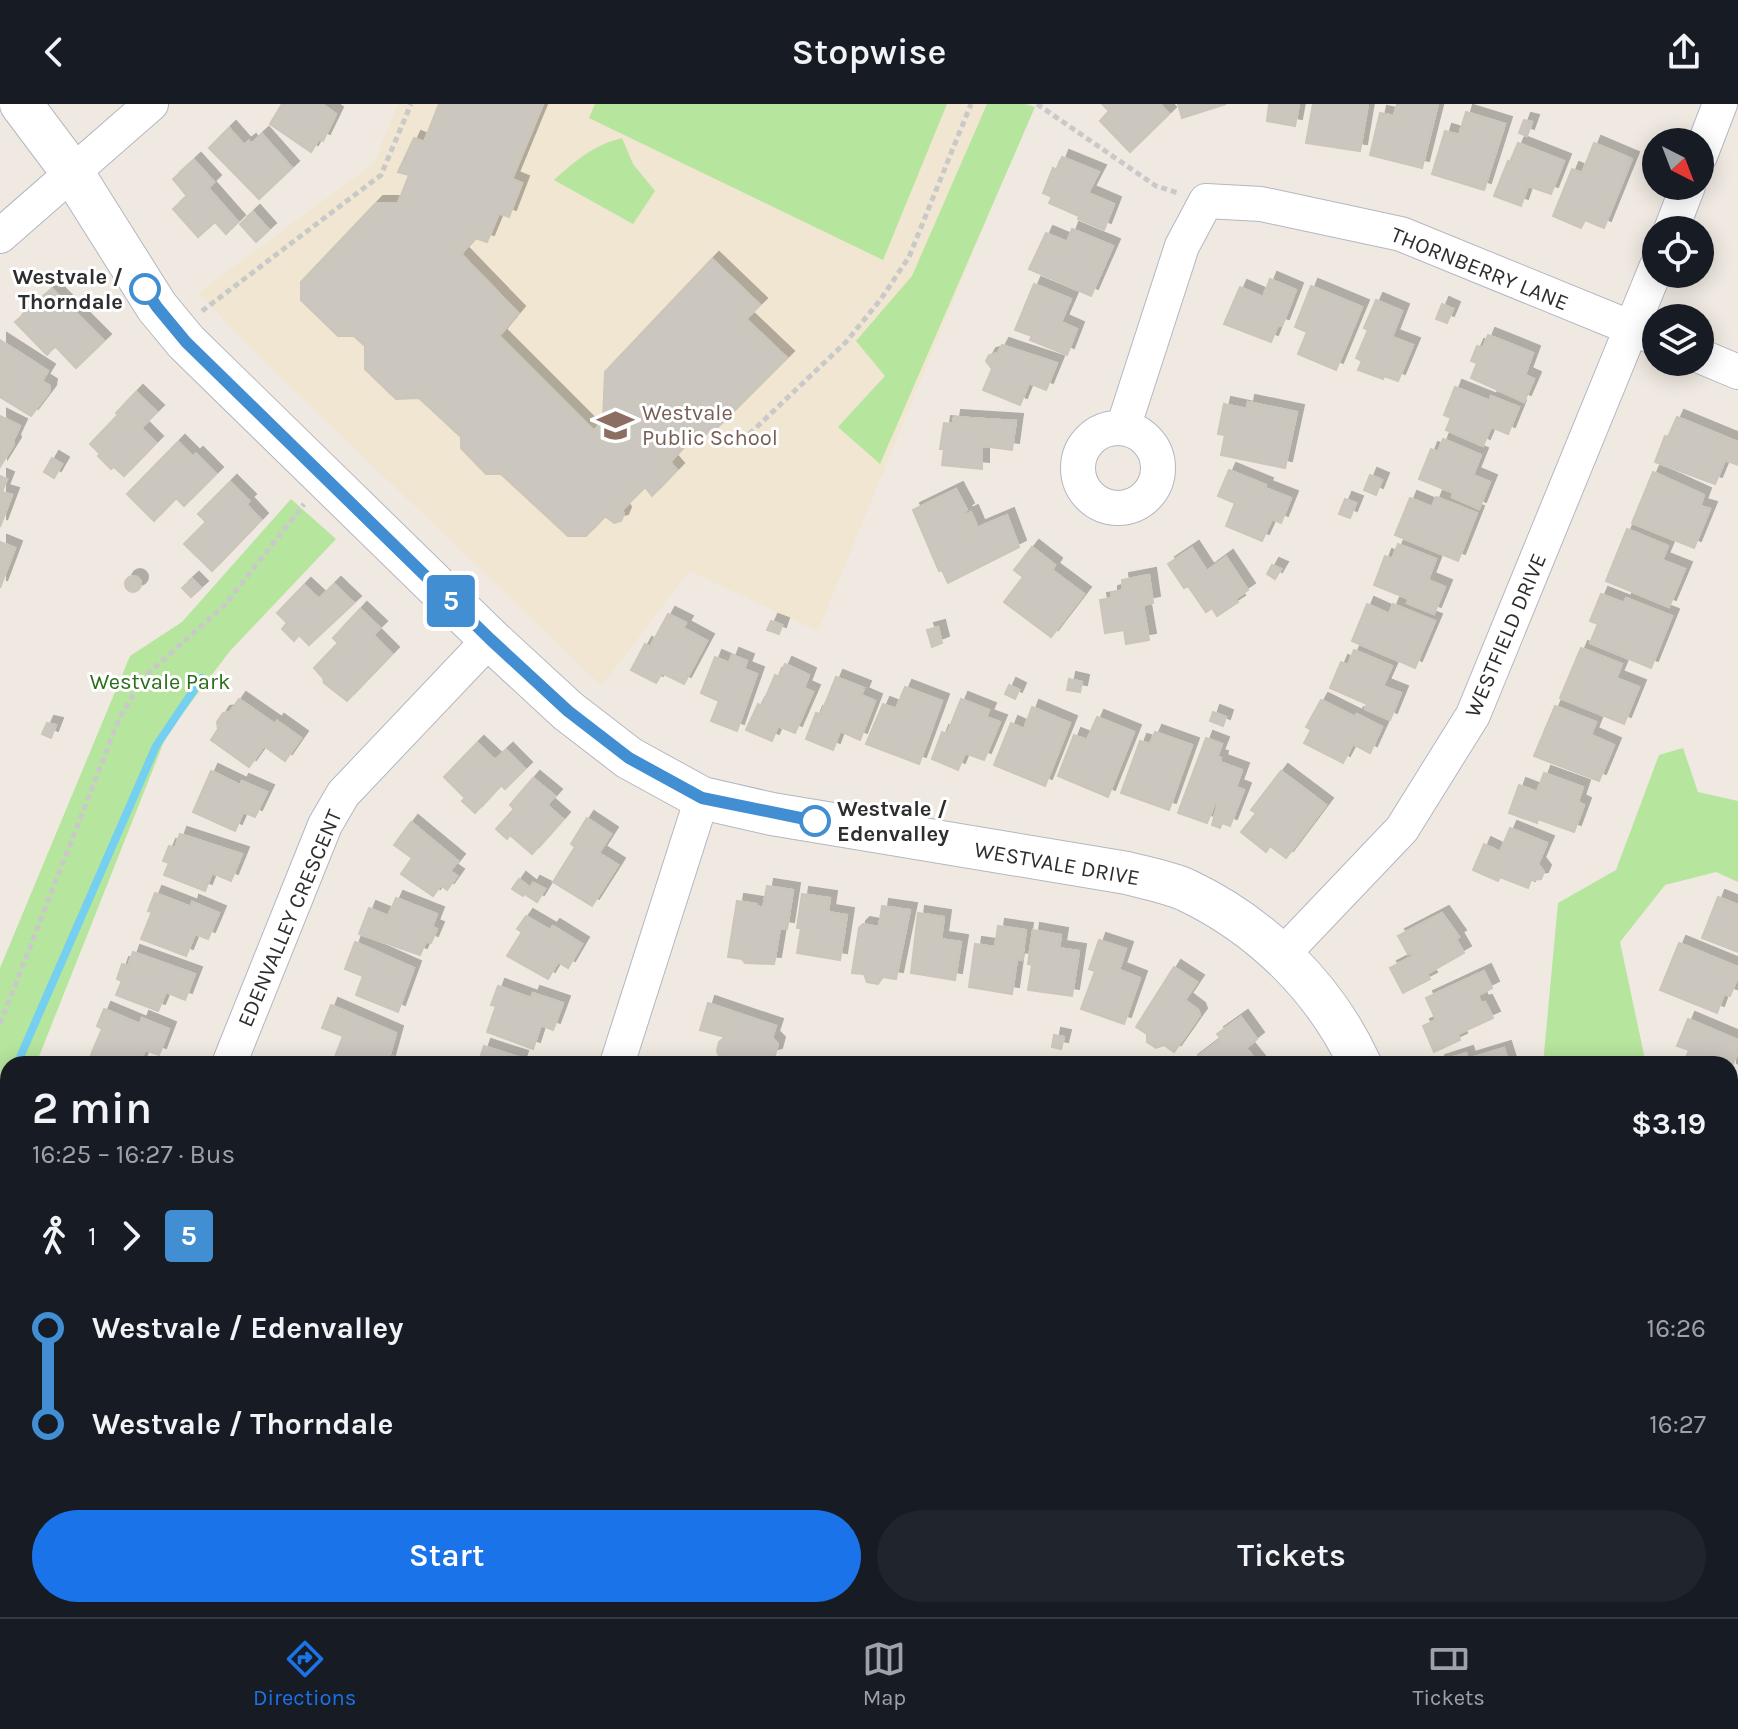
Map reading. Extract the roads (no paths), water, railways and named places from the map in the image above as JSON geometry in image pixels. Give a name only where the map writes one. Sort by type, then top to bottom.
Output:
[{"type":"street","name":"WESTVALE DRIVE","points":[[21,104],[72,172],[157,307],[176,331],[490,639],[568,711],[629,758],[702,798],[772,814],[1127,873],[1184,889],[1247,925],[1281,956],[1310,985],[1347,1036],[1356,1056]]},
{"type":"street","points":[[0,236],[151,104]]},
{"type":"street","points":[[1711,128],[1720,104]]},
{"type":"street","name":"THORNBERRY LANE","points":[[1123,428],[1182,246],[1206,201],[1261,204],[1401,234],[1642,332]]},
{"type":"street","name":"WESTFIELD DRIVE","points":[[1281,956],[1402,829],[1473,715],[1642,337]]},
{"type":"street","points":[[1714,362],[1738,372]]},
{"type":"street","name":"EDENVALLEY CRESCENT","points":[[232,1056],[325,825],[343,794],[490,639]]},
{"type":"street","points":[[620,1056],[702,798]]},
{"type":"waterway","points":[[20,1056],[156,746],[202,678]]},
{"type":"place","name":"Westvale / Thorndale","points":[[145,289]]},
{"type":"place","name":"Westvale Public School","points":[[616,425]]},
{"type":"place","name":"Westvale / Edenvalley","points":[[815,821]]},
{"type":"park label","name":"Westvale Park","points":[[160,681]]}]
